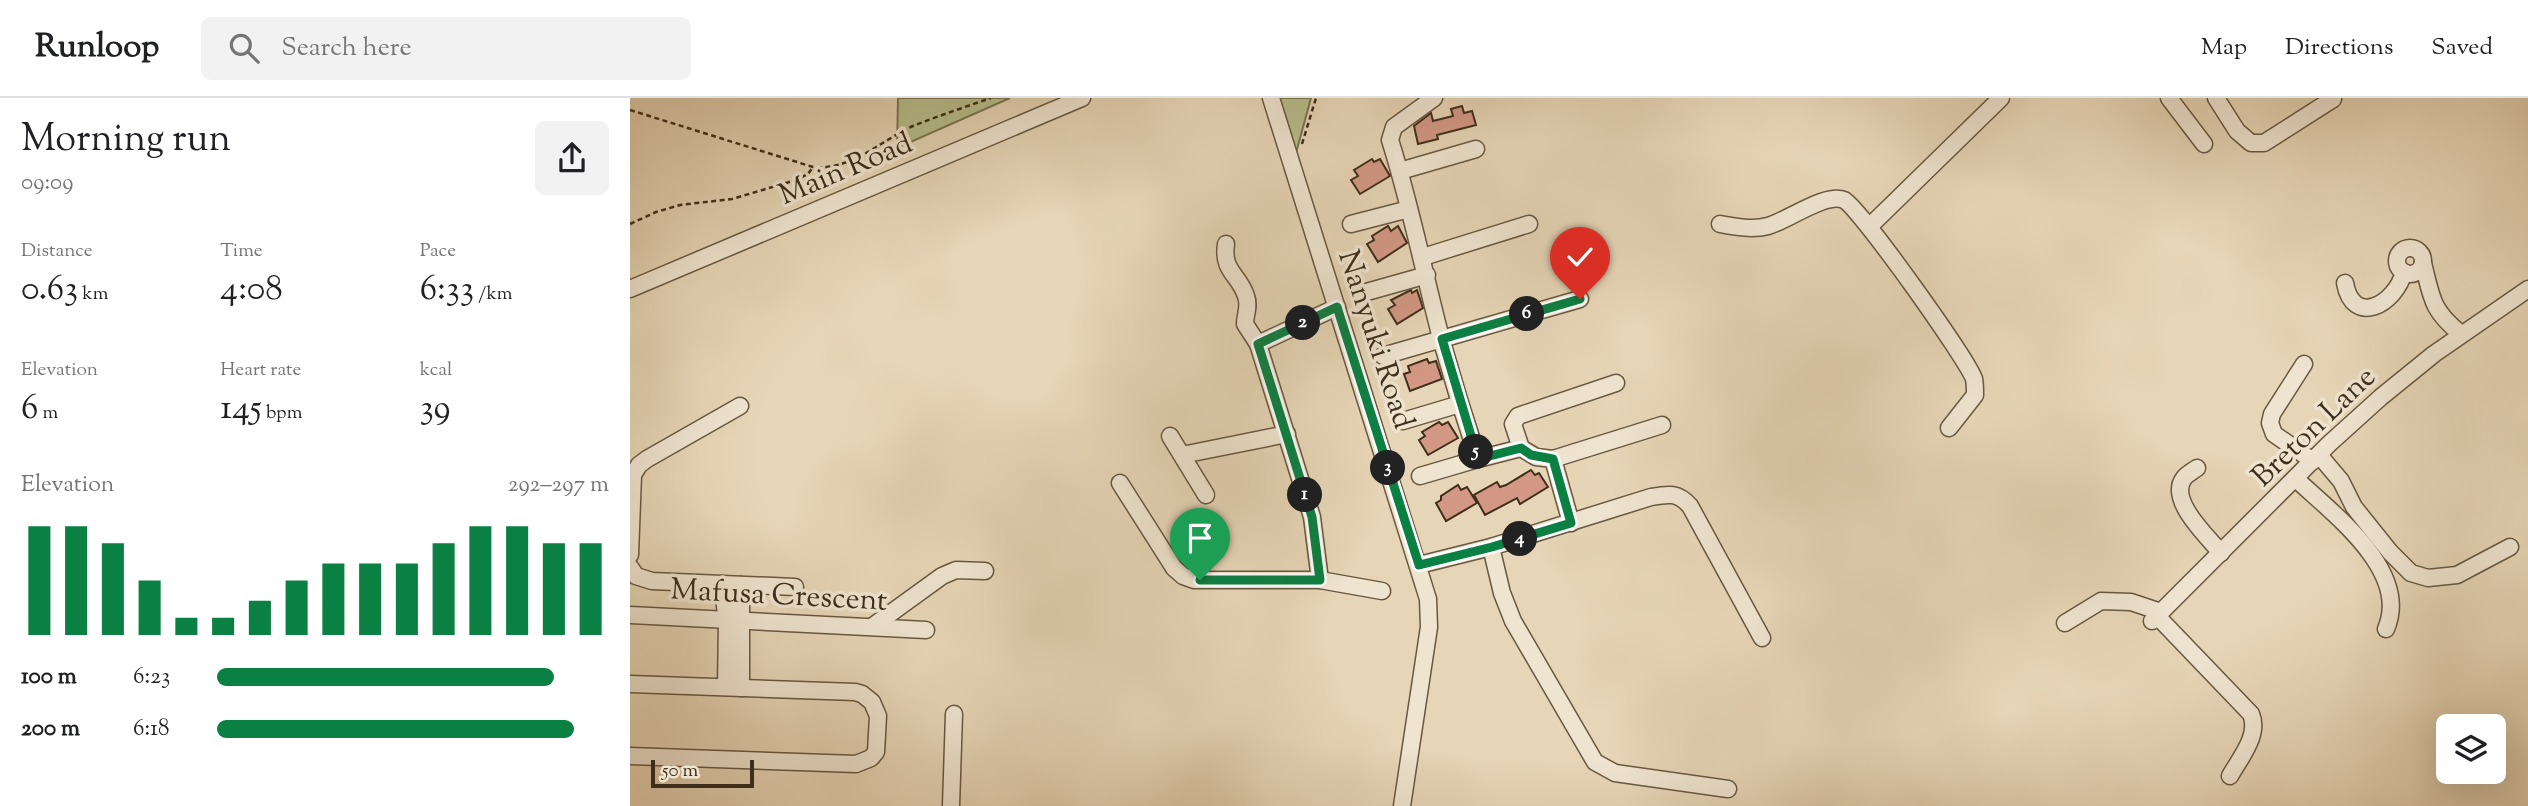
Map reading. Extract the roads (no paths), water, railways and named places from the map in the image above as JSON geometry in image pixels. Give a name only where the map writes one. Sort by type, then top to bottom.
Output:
[{"type":"street","name":"Main Road","points":[[630,289],[1082,98]]},
{"type":"street","name":"Nanyuki Road","points":[[1271,98],[1428,599],[1429,627],[1402,806]]},
{"type":"street","points":[[1434,98],[1392,130],[1390,140],[1423,257],[1442,339],[1478,459]]},
{"type":"street","points":[[1870,226],[2001,98]]},
{"type":"street","points":[[2169,98],[2204,144]]},
{"type":"street","points":[[2216,98],[2237,131],[2251,143],[2264,143],[2333,99]]},
{"type":"street","points":[[1400,172],[1476,149]]},
{"type":"street","points":[[1720,224],[1765,227],[1788,219],[1816,204],[1834,199],[1844,200],[1870,226],[1974,379],[1975,395],[1949,428]]},
{"type":"street","points":[[1351,224],[1409,209]]},
{"type":"street","points":[[1423,257],[1529,224]]},
{"type":"street","points":[[1226,244],[1224,252],[1228,268],[1243,288],[1247,299],[1245,324],[1258,344],[1314,525],[1320,580]]},
{"type":"street","points":[[2345,283],[2347,293],[2361,306],[2371,307],[2388,300],[2404,272],[2398,261],[2403,250],[2415,249],[2422,255],[2434,304],[2443,320],[2461,334]]},
{"type":"street","points":[[1363,293],[1427,275]]},
{"type":"street","name":"Breton Lane","points":[[2157,617],[2381,397],[2461,334],[2528,289]]},
{"type":"street","points":[[1383,356],[1580,299]]},
{"type":"street","points":[[1258,344],[1337,307]]},
{"type":"street","points":[[2304,364],[2272,414],[2270,423],[2274,434],[2316,458],[2341,481],[2354,507],[2389,552],[2411,573],[2428,578],[2457,575],[2510,547]]},
{"type":"street","points":[[1616,383],[1518,416],[1514,420],[1514,429],[1521,448],[1531,455],[1553,459],[1662,425]]},
{"type":"street","points":[[1402,421],[1460,404]]},
{"type":"street","points":[[630,555],[632,484],[635,471],[647,459],[740,406]]},
{"type":"street","points":[[1182,455],[1287,434]]},
{"type":"street","points":[[1170,436],[1206,495]]},
{"type":"street","points":[[1420,475],[1521,448]]},
{"type":"street","points":[[1553,459],[1571,523]]},
{"type":"street","points":[[2197,468],[2184,478],[2181,484],[2182,503],[2187,513],[2221,553]]},
{"type":"street","points":[[2296,479],[2364,544],[2376,560],[2390,596],[2391,618],[2386,629]]},
{"type":"street","points":[[1120,483],[1174,568],[1188,579],[1320,580],[1382,590]]},
{"type":"street","points":[[1419,565],[1492,547],[1651,497],[1671,494],[1679,496],[1690,506],[1762,638]]},
{"type":"street","points":[[1492,547],[1502,593],[1513,621],[1595,762],[1615,773],[1728,789]]},
{"type":"street","points":[[630,567],[636,576],[642,579],[795,587]]},
{"type":"street","points":[[873,626],[942,576],[956,570],[985,571]]},
{"type":"street","points":[[722,584],[735,621]]},
{"type":"street","points":[[734,688],[735,621],[741,584]]},
{"type":"street","points":[[2065,623],[2101,601],[2131,602],[2157,617],[2251,714],[2255,722],[2254,733],[2230,776]]},
{"type":"street","name":"Mafusa Crescent","points":[[630,615],[926,630]]},
{"type":"street","points":[[630,684],[862,694],[872,702],[878,716],[876,752],[871,758],[856,764],[630,756]]},
{"type":"street","points":[[951,806],[954,714]]}]
